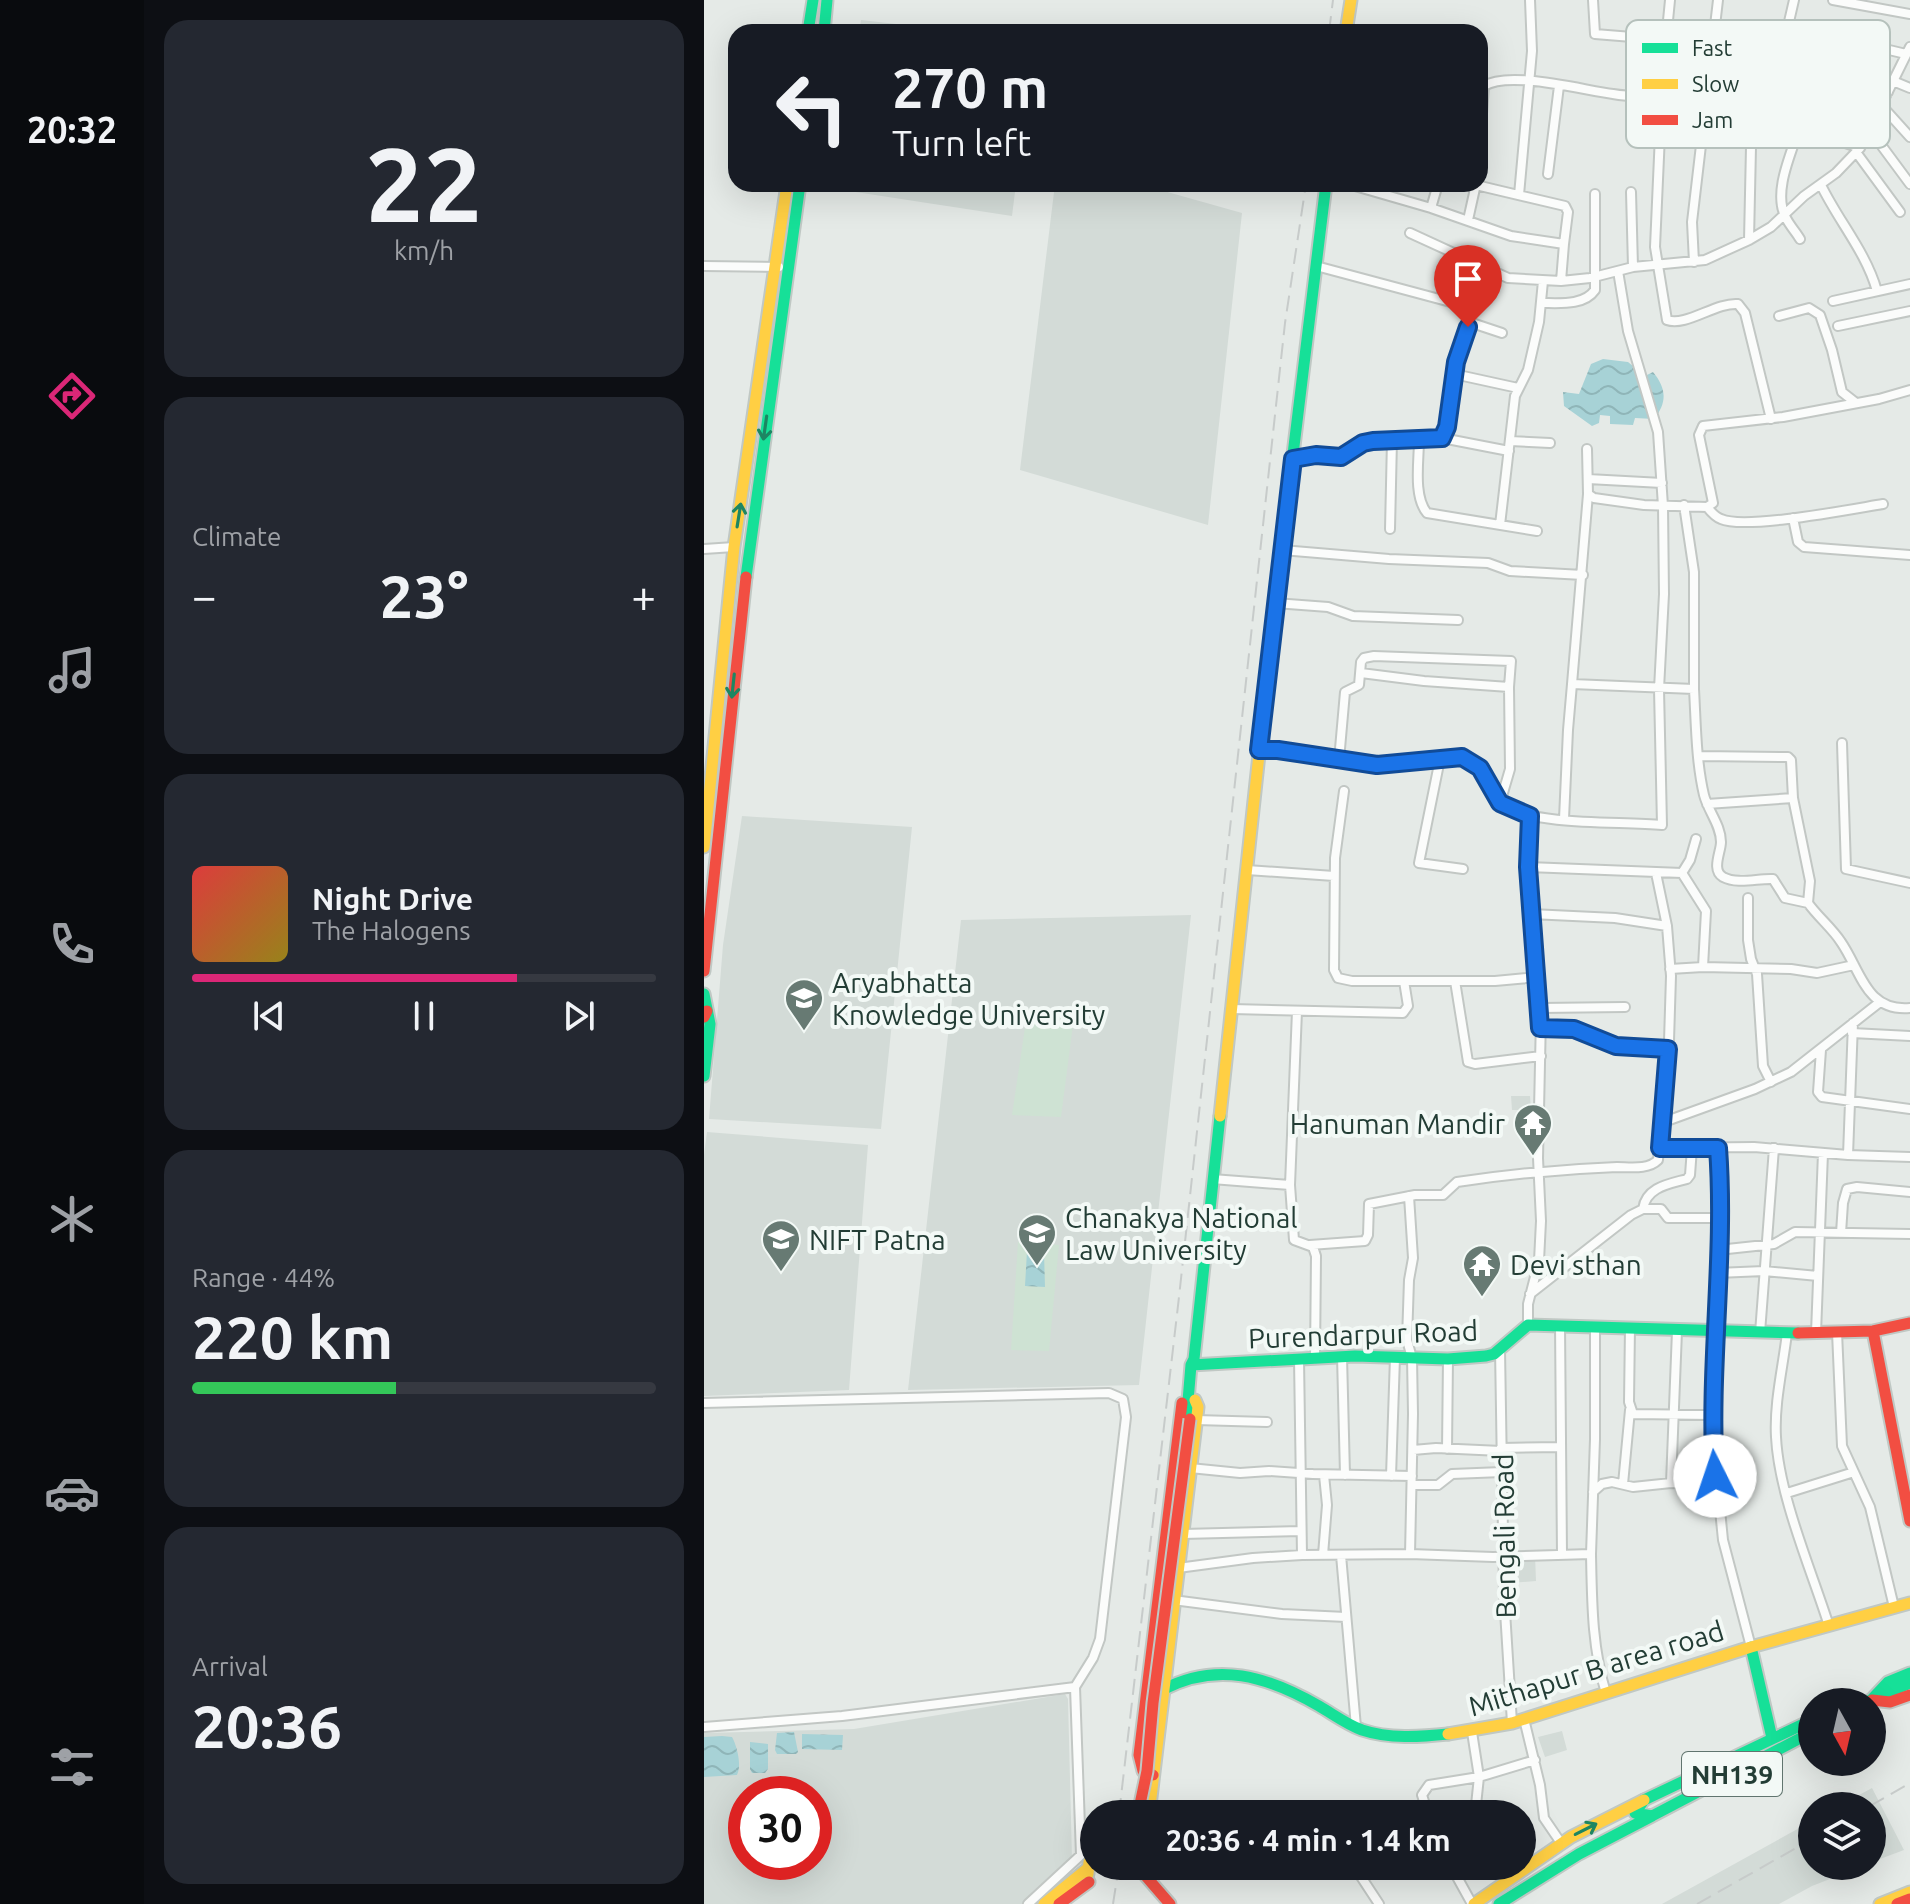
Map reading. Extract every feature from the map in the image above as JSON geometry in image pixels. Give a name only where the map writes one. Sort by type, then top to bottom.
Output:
[{"type":"main road","points":[[809,24],[813,0]]},
{"type":"main road","points":[[825,24],[827,0]]},
{"type":"main road","points":[[1347,24],[1351,0]]},
{"type":"main road","points":[[704,971],[710,855],[729,724],[782,268],[787,192]]},
{"type":"main road","points":[[704,847],[734,547],[782,268],[798,192]]},
{"type":"main road","points":[[1150,1800],[1190,1468],[1194,1363],[1212,1179],[1275,603],[1325,192]]},
{"type":"main road","points":[[731,583],[745,585]]},
{"type":"main road","points":[[716,723],[729,724]]},
{"type":"main road","points":[[704,994],[710,1024],[704,1076]]},
{"type":"main road","points":[[1528,1325],[1816,1333],[1873,1331],[1910,1323]]},
{"type":"main road","name":"Purendarpur Road","points":[[1194,1363],[1342,1356],[1448,1359],[1486,1356],[1500,1349],[1528,1325]]},
{"type":"main road","points":[[1873,1331],[1910,1521]]},
{"type":"main road","points":[[1153,1775],[1143,1771],[1139,1755],[1185,1392],[1192,1400]]},
{"type":"main road","points":[[1141,1800],[1193,1420]]},
{"type":"main road","name":"Mithapur B area road","points":[[1162,1690],[1193,1676],[1216,1672],[1239,1674],[1310,1700],[1368,1732],[1399,1735],[1472,1732],[1512,1723],[1751,1647],[1910,1603]]},
{"type":"main road","points":[[1751,1647],[1775,1751]]},
{"type":"main road","points":[[1880,1688],[1910,1673]]},
{"type":"main road","points":[[1886,1693],[1910,1683]]},
{"type":"main road","points":[[1886,1702],[1910,1695]]},
{"type":"main road","name":"NH139","points":[[1798,1726],[1644,1800],[1635,1813],[1652,1816],[1798,1739]]},
{"type":"main road","points":[[1680,1782],[1687,1797]]},
{"type":"main road","points":[[1536,1860],[1561,1843],[1644,1800]]},
{"type":"main road","points":[[1499,1904],[1566,1861],[1652,1816]]},
{"type":"main road","points":[[1044,1904],[1080,1875]]},
{"type":"main road","points":[[1059,1904],[1089,1880]]},
{"type":"main road","points":[[1149,1880],[1170,1904]]},
{"type":"main road","points":[[1473,1904],[1506,1880]]},
{"type":"main road","points":[[1880,1904],[1910,1892]]},
{"type":"main road","points":[[1897,1904],[1910,1899]]},
{"type":"street","points":[[1519,195],[1532,51],[1530,0]]},
{"type":"street","points":[[1593,0],[1593,28],[1599,36],[1626,38]]},
{"type":"street","points":[[1668,20],[1670,0]]},
{"type":"street","points":[[1716,20],[1718,0]]},
{"type":"street","points":[[1789,20],[1794,0]]},
{"type":"street","points":[[1833,0],[1888,5],[1910,14]]},
{"type":"street","points":[[1890,88],[1908,51]]},
{"type":"street","points":[[1488,83],[1528,80],[1626,96]]},
{"type":"street","points":[[1893,81],[1910,88]]},
{"type":"street","points":[[1548,174],[1559,86]]},
{"type":"street","points":[[1890,115],[1910,137]]},
{"type":"street","points":[[1659,148],[1656,265],[1665,316],[1669,322],[1733,303],[1742,308],[1771,419]]},
{"type":"street","points":[[1694,262],[1692,222],[1701,148]]},
{"type":"street","points":[[1749,240],[1751,148]]},
{"type":"street","points":[[1793,148],[1782,196],[1784,216],[1800,239]]},
{"type":"street","points":[[1853,148],[1858,150],[1900,212]]},
{"type":"street","points":[[1883,148],[1910,184]]},
{"type":"street","points":[[1410,233],[1508,278],[1561,281],[1633,267],[1694,262],[1749,240],[1784,216],[1858,150]]},
{"type":"street","points":[[1821,185],[1839,221],[1866,259],[1877,291]]},
{"type":"street","points":[[1488,187],[1565,206],[1568,212],[1561,281]]},
{"type":"street","points":[[1376,192],[1511,236],[1564,244]]},
{"type":"street","points":[[1431,208],[1436,192]]},
{"type":"street","points":[[1468,220],[1474,192]]},
{"type":"street","points":[[1631,192],[1633,267]]},
{"type":"street","points":[[1541,303],[1586,299],[1595,290],[1595,194]]},
{"type":"street","points":[[704,266],[782,268]]},
{"type":"street","points":[[1316,266],[1458,304],[1469,311],[1469,322],[1454,374],[1447,427],[1442,438]]},
{"type":"street","points":[[1259,750],[1388,765],[1462,757],[1475,763],[1500,803],[1530,816],[1662,825],[1659,689],[1664,607],[1662,483],[1657,426],[1628,331],[1618,271]]},
{"type":"street","points":[[1500,525],[1518,388],[1528,370],[1543,281]]},
{"type":"street","points":[[1833,301],[1910,284]]},
{"type":"street","points":[[1779,316],[1809,308],[1820,315],[1842,392],[1856,403]]},
{"type":"street","points":[[1838,326],[1910,311]]},
{"type":"street","points":[[1469,322],[1502,333]]},
{"type":"street","points":[[1454,374],[1518,388]]},
{"type":"street","points":[[1707,507],[1713,503],[1713,495],[1700,430],[1710,425],[1771,419],[1910,390]]},
{"type":"street","points":[[1293,459],[1316,455],[1341,457],[1363,443],[1442,438],[1509,451]]},
{"type":"street","points":[[1390,529],[1392,440]]},
{"type":"street","points":[[1419,440],[1420,496],[1427,513],[1537,531]]},
{"type":"street","points":[[1510,441],[1550,443]]},
{"type":"street","points":[[1564,819],[1577,614],[1583,575],[1588,494],[1587,449]]},
{"type":"street","points":[[1588,479],[1662,483]]},
{"type":"street","points":[[1588,494],[1594,498],[1663,506],[1707,507],[1724,521],[1793,518],[1883,504]]},
{"type":"street","points":[[1684,505],[1694,572],[1694,689],[1699,756],[1707,804],[1720,834],[1717,867],[1723,877],[1773,879],[1785,898],[1808,903],[1840,940],[1880,1002],[1895,1008],[1910,1008]]},
{"type":"street","points":[[1793,518],[1798,542],[1804,547],[1910,555]]},
{"type":"street","points":[[704,549],[734,547]]},
{"type":"street","points":[[1282,550],[1488,563],[1510,571],[1583,575]]},
{"type":"street","points":[[1275,603],[1328,607],[1353,616],[1458,620]]},
{"type":"street","points":[[1339,760],[1345,692],[1359,685],[1361,662],[1368,656],[1511,661],[1510,769],[1500,803]]},
{"type":"street","points":[[1361,673],[1509,687]]},
{"type":"street","points":[[1572,684],[1694,689]]},
{"type":"street","points":[[1842,743],[1846,869],[1910,883]]},
{"type":"street","points":[[1699,756],[1788,757],[1793,763],[1793,798],[1809,873],[1808,903]]},
{"type":"street","points":[[1440,759],[1419,863],[1463,869]]},
{"type":"street","points":[[1344,791],[1334,876],[1335,975],[1338,978],[1352,981],[1455,981],[1538,977]]},
{"type":"street","points":[[1707,804],[1793,798]]},
{"type":"street","points":[[1528,1325],[1530,1294],[1540,1252],[1541,1056],[1538,977],[1528,867],[1530,816]]},
{"type":"street","points":[[1682,873],[1690,860],[1696,839]]},
{"type":"street","points":[[1528,867],[1682,873]]},
{"type":"street","points":[[1247,870],[1334,876]]},
{"type":"street","points":[[1297,1011],[1290,1185],[1294,1240],[1310,1245],[1365,1241],[1369,1204],[1409,1196],[1443,1195],[1457,1182],[1539,1172],[1652,1165],[1658,1160],[1660,1148],[1668,1049],[1670,969],[1667,926],[1656,873]]},
{"type":"street","points":[[1682,873],[1706,911],[1703,967]]},
{"type":"street","points":[[1748,898],[1748,940],[1758,982],[1763,1066],[1771,1082]]},
{"type":"street","points":[[1531,914],[1591,916],[1667,926]]},
{"type":"street","points":[[1670,969],[1791,969],[1817,973],[1854,965]]},
{"type":"street","points":[[1232,1009],[1406,1012],[1404,981]]},
{"type":"street","points":[[1455,981],[1468,1062],[1475,1064],[1541,1056]]},
{"type":"street","points":[[1661,1123],[1771,1082],[1797,1069],[1853,1028],[1880,1002]]},
{"type":"street","points":[[1540,1008],[1625,1007]]},
{"type":"street","points":[[1540,1028],[1574,1029],[1616,1046],[1668,1049]]},
{"type":"street","points":[[1853,1028],[1910,1036]]},
{"type":"street","points":[[1848,1155],[1853,1028]]},
{"type":"street","points":[[1821,1050],[1818,1092],[1828,1100],[1910,1109]]},
{"type":"street","points":[[1660,1148],[1774,1148],[1910,1157]]},
{"type":"street","points":[[1643,1209],[1650,1194],[1687,1179],[1692,1148]]},
{"type":"street","points":[[1718,1148],[1717,1332],[1712,1415],[1716,1486],[1725,1551],[1751,1647]]},
{"type":"street","points":[[1760,1333],[1774,1148]]},
{"type":"street","points":[[1816,1333],[1823,1153]]},
{"type":"street","points":[[1212,1179],[1290,1185]]},
{"type":"street","points":[[1841,1233],[1847,1189],[1910,1192]]},
{"type":"street","points":[[1409,1196],[1413,1258],[1407,1340],[1412,1358],[1410,1554]]},
{"type":"street","points":[[1530,1294],[1631,1215],[1643,1209],[1661,1209],[1668,1218],[1673,1219],[1718,1218]]},
{"type":"street","points":[[1718,1250],[1766,1246],[1795,1232],[1910,1234]]},
{"type":"street","points":[[1310,1245],[1316,1256],[1315,1358]]},
{"type":"street","points":[[1717,1273],[1764,1271],[1818,1276]]},
{"type":"street","points":[[1560,1325],[1562,1555]]},
{"type":"street","points":[[1595,1326],[1592,1618],[1599,1672],[1606,1693]]},
{"type":"street","points":[[1623,1484],[1630,1410],[1630,1327]]},
{"type":"street","points":[[1671,1483],[1677,1331]]},
{"type":"street","points":[[1837,1332],[1840,1439],[1870,1507],[1894,1607]]},
{"type":"street","points":[[1787,1333],[1776,1426],[1777,1446],[1787,1493],[1829,1626]]},
{"type":"street","name":"Bengali Road","points":[[1500,1349],[1504,1556],[1512,1723]]},
{"type":"street","points":[[1342,1356],[1345,1475]]},
{"type":"street","points":[[1391,1476],[1395,1357]]},
{"type":"street","points":[[1299,1359],[1302,1555]]},
{"type":"street","points":[[1447,1449],[1448,1359]]},
{"type":"street","points":[[704,1403],[1050,1394],[1118,1395],[1123,1399],[1126,1417],[1100,1639],[1093,1658],[1075,1687],[1081,1855],[1028,1904]]},
{"type":"street","points":[[1630,1410],[1633,1414],[1712,1415]]},
{"type":"street","points":[[1193,1420],[1267,1422]]},
{"type":"street","points":[[1413,1450],[1561,1447]]},
{"type":"street","points":[[1190,1468],[1240,1473],[1269,1471],[1391,1476],[1438,1485],[1452,1474],[1502,1472]]},
{"type":"street","points":[[1787,1493],[1854,1472]]},
{"type":"street","points":[[1323,1555],[1327,1505],[1324,1475]]},
{"type":"street","points":[[1593,1492],[1602,1484],[1633,1487],[1671,1483],[1716,1486]]},
{"type":"street","points":[[1183,1534],[1301,1531]]},
{"type":"street","points":[[1178,1568],[1302,1555],[1591,1554]]},
{"type":"street","points":[[1341,1555],[1356,1727]]},
{"type":"street","points":[[1173,1600],[1282,1614],[1346,1617]]},
{"type":"street","points":[[704,1727],[842,1716],[1075,1687]]},
{"type":"street","points":[[1524,1719],[1535,1760],[1544,1818],[1561,1843]]},
{"type":"street","points":[[1472,1732],[1479,1777],[1477,1800]]},
{"type":"street","points":[[1424,1800],[1422,1795],[1426,1787],[1479,1777],[1535,1760]]},
{"type":"street","points":[[1363,1880],[1379,1904]]},
{"type":"street","points":[[1459,1880],[1473,1904]]},
{"type":"shaded area","points":[[861,20],[896,24],[860,24]]},
{"type":"shaded area","points":[[856,192],[1015,192],[1012,216]]},
{"type":"shaded area","points":[[1054,192],[1167,192],[1242,213],[1208,525],[1020,470]]},
{"type":"shaded area","name":"Aryabhatta Knowledge University","points":[[742,816],[912,827],[881,1129],[709,1119],[723,945]]},
{"type":"shaded area","name":"Chanakya National Law University","points":[[1191,915],[1139,1385],[908,1390],[961,920]]},
{"type":"shaded area","points":[[1511,1096],[1530,1096],[1531,1110],[1512,1110]]},
{"type":"shaded area","name":"NIFT Patna","points":[[707,1132],[868,1145],[849,1390],[704,1396],[704,1155]]},
{"type":"shaded area","points":[[1535,1555],[1536,1581],[1511,1583],[1511,1556]]},
{"type":"shaded area","points":[[1065,1694],[1068,1699],[1072,1859],[1022,1904],[704,1904],[704,1733],[854,1729]]},
{"type":"shaded area","points":[[1562,1731],[1567,1750],[1545,1757],[1538,1737]]},
{"type":"shaded area","points":[[1886,1815],[1904,1850],[1886,1857]]},
{"type":"shaded area","points":[[1798,1829],[1798,1880],[1827,1880],[1779,1904],[1662,1904]]},
{"type":"green space","points":[[1027,1014],[1074,1017],[1061,1117],[1012,1115]]},
{"type":"green space","points":[[1018,1242],[1059,1245],[1049,1351],[1011,1350]]},
{"type":"water","points":[[1603,359],[1628,362],[1645,376],[1653,372],[1664,396],[1654,419],[1635,418],[1633,425],[1610,424],[1610,416],[1600,415],[1599,423],[1592,426],[1564,406],[1563,392],[1579,394],[1591,364]]},
{"type":"water","points":[[1027,1251],[1044,1252],[1045,1287],[1025,1286]]},
{"type":"water","points":[[794,1732],[798,1752],[777,1754],[777,1733]]},
{"type":"water","points":[[802,1734],[843,1735],[842,1750],[802,1749]]},
{"type":"water","points":[[704,1737],[732,1737],[734,1741],[739,1761],[737,1775],[704,1777]]},
{"type":"water","points":[[750,1742],[768,1744],[768,1769],[765,1773],[752,1773],[750,1769]]},
{"type":"railway","points":[[1330,24],[1333,0]]},
{"type":"railway","points":[[1121,1800],[1285,323],[1305,192]]},
{"type":"railway","points":[[1886,1797],[1910,1783]]},
{"type":"railway","points":[[1697,1904],[1798,1847]]},
{"type":"railway","points":[[1113,1904],[1117,1880]]},
{"type":"traffic: fast","points":[[809,24],[813,0]]},
{"type":"traffic: fast","points":[[825,24],[827,0]]},
{"type":"traffic: fast","points":[[746,577],[799,192]]},
{"type":"traffic: fast","points":[[1279,569],[1325,192]]},
{"type":"traffic: fast","points":[[704,994],[710,1024],[704,1076]]},
{"type":"traffic: fast","points":[[1190,1419],[1187,1413],[1191,1365],[1220,1116]]},
{"type":"traffic: fast","points":[[1191,1365],[1355,1356],[1448,1359],[1486,1356],[1494,1354],[1528,1325],[1798,1333]]},
{"type":"traffic: fast","points":[[1751,1647],[1772,1738]]},
{"type":"traffic: fast","points":[[1882,1688],[1888,1682],[1910,1673]]},
{"type":"traffic: fast","points":[[1162,1690],[1202,1676],[1242,1676],[1280,1687],[1372,1733],[1394,1736],[1448,1734]]},
{"type":"traffic: fast","points":[[1886,1693],[1910,1683]]},
{"type":"traffic: fast","points":[[1798,1727],[1644,1800],[1635,1813],[1652,1816],[1798,1739]]},
{"type":"traffic: fast","points":[[1499,1904],[1579,1854],[1652,1816]]},
{"type":"traffic: slow","points":[[1347,24],[1351,0]]},
{"type":"traffic: slow","points":[[704,847],[734,547],[786,192]]},
{"type":"traffic: slow","points":[[1220,1116],[1279,569]]},
{"type":"traffic: slow","points":[[1151,1800],[1198,1407],[1195,1400]]},
{"type":"traffic: slow","points":[[1448,1734],[1512,1723],[1751,1647],[1910,1603]]},
{"type":"traffic: slow","points":[[1474,1904],[1571,1837],[1644,1800]]},
{"type":"traffic: slow","points":[[1044,1904],[1080,1875]]},
{"type":"traffic: slow","points":[[1880,1904],[1910,1892]]},
{"type":"traffic: jam","points":[[704,971],[746,577]]},
{"type":"traffic: jam","points":[[704,1017],[707,1011]]},
{"type":"traffic: jam","points":[[1798,1333],[1873,1331],[1910,1323]]},
{"type":"traffic: jam","points":[[1873,1331],[1910,1521]]},
{"type":"traffic: jam","points":[[1153,1775],[1143,1771],[1139,1755],[1182,1403]]},
{"type":"traffic: jam","points":[[1141,1800],[1190,1419]]},
{"type":"traffic: jam","points":[[1886,1702],[1910,1695]]},
{"type":"traffic: jam","points":[[1149,1880],[1170,1904]]},
{"type":"traffic: jam","points":[[1059,1904],[1089,1882]]},
{"type":"traffic: jam","points":[[1897,1904],[1910,1899]]},
{"type":"place","name":"Aryabhatta Knowledge University","points":[[804,1032]]},
{"type":"place","name":"Hanuman Mandir","points":[[1533,1157]]},
{"type":"place","name":"Chanakya National Law University","points":[[1037,1267]]},
{"type":"place","name":"NIFT Patna","points":[[781,1273]]},
{"type":"place","name":"Devi sthan","points":[[1482,1298]]},
{"type":"route","points":[[1468,327],[1456,362],[1447,427],[1442,438],[1373,441],[1363,443],[1341,457],[1316,455],[1293,459],[1259,750],[1271,749],[1377,765],[1462,757],[1480,768],[1500,803],[1530,816],[1528,867],[1540,1028],[1587,1032],[1616,1046],[1668,1049],[1660,1148],[1718,1148],[1717,1332],[1712,1430],[1715,1476]]}]
